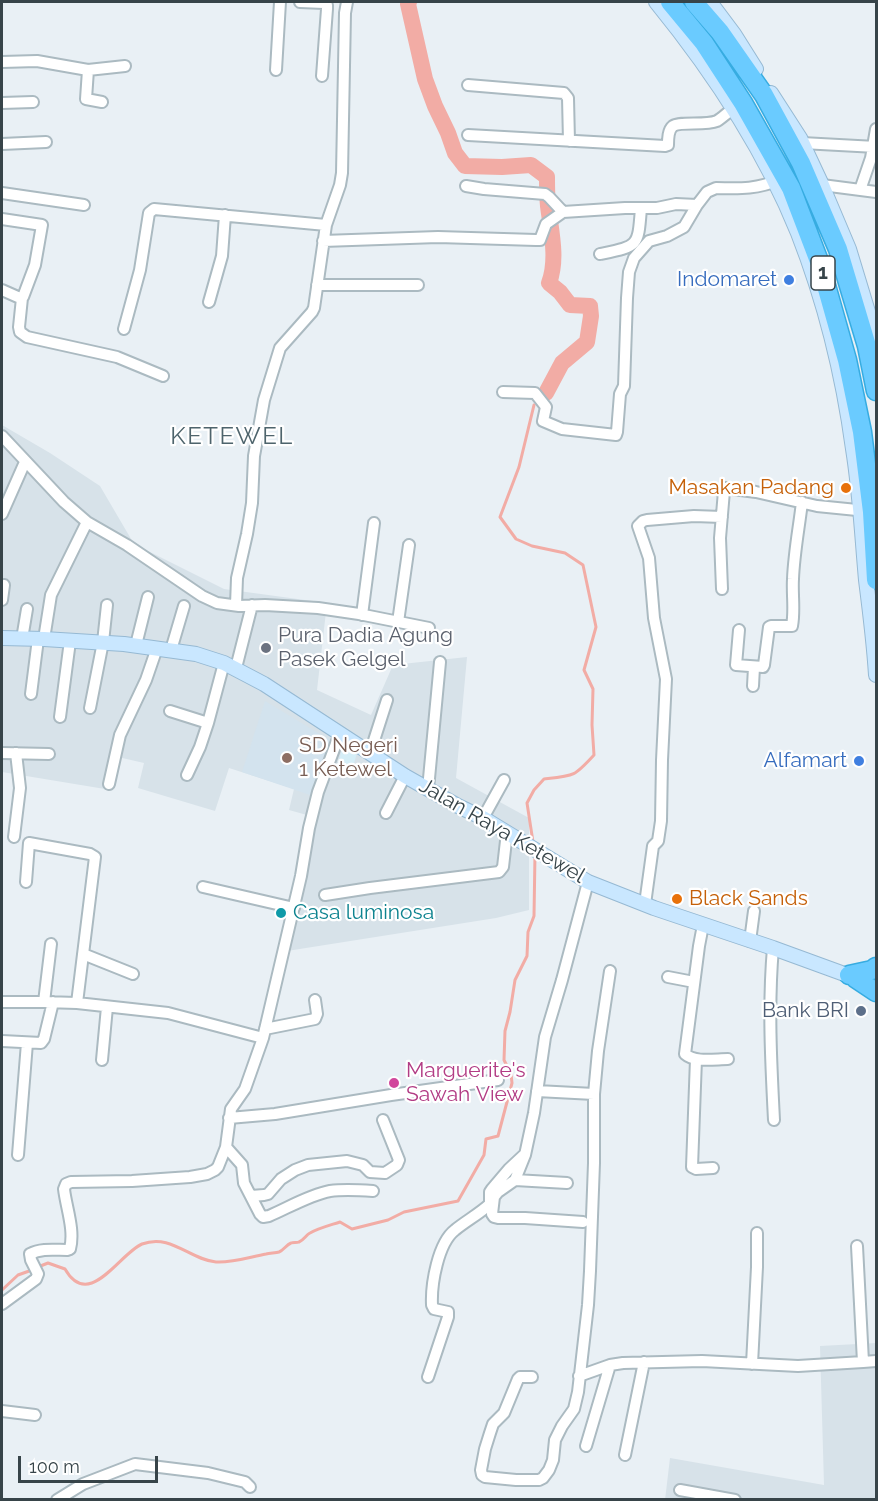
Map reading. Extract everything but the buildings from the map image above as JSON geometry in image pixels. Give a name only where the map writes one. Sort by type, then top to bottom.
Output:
[{"type":"highway","name":"1","points":[[670,2],[704,43],[739,96],[780,180],[790,188],[820,264],[847,360],[862,432],[866,512],[876,580]]},
{"type":"highway","name":"1","points":[[694,2],[720,32],[764,95],[801,163],[838,249],[867,346],[876,391]]},
{"type":"highway","points":[[852,976],[876,967]]},
{"type":"highway","points":[[852,976],[876,992]]},
{"type":"main road","points":[[656,2],[694,50],[780,180]]},
{"type":"main road","points":[[715,4],[802,143],[849,249],[876,338]]},
{"type":"main road","points":[[866,512],[876,675]]},
{"type":"main road","name":"Jalan Raya Ketewel","points":[[2,638],[136,645],[203,655],[230,665],[264,684],[405,776],[483,818],[588,882],[876,985]]},
{"type":"street","points":[[276,70],[280,2]]},
{"type":"street","points":[[300,2],[327,5],[322,76]]},
{"type":"street","points":[[236,605],[237,578],[248,534],[254,456],[264,400],[280,348],[312,312],[326,225],[340,185],[347,2]]},
{"type":"street","points":[[2,62],[37,61],[88,70],[125,66]]},
{"type":"street","points":[[88,70],[86,99],[102,102]]},
{"type":"street","points":[[468,85],[564,93],[568,98],[569,141]]},
{"type":"street","points":[[2,103],[33,102]]},
{"type":"street","points":[[468,135],[666,146],[672,127],[716,121],[733,109]]},
{"type":"street","points":[[860,190],[875,147],[876,129]]},
{"type":"street","points":[[2,144],[46,142]]},
{"type":"street","points":[[802,143],[875,147]]},
{"type":"street","points":[[502,392],[535,393],[546,407],[543,421],[562,429],[616,435],[620,394],[624,386],[629,272],[634,258],[649,241],[667,236],[684,227],[697,205],[710,190],[716,188],[748,189],[780,180]]},
{"type":"street","points":[[822,185],[876,192]]},
{"type":"street","points":[[466,186],[547,196],[561,214]]},
{"type":"street","points":[[2,193],[84,205]]},
{"type":"street","points":[[323,241],[438,237],[540,240],[546,224],[561,214],[625,208],[657,208],[676,204],[697,205]]},
{"type":"street","points":[[124,329],[140,270],[149,213],[154,208],[326,225]]},
{"type":"street","points":[[600,254],[625,249],[636,242],[639,234],[641,208]]},
{"type":"street","points":[[209,302],[222,256],[225,215]]},
{"type":"street","points":[[2,219],[42,225],[35,265],[22,298],[19,327],[24,336],[117,357],[163,376]]},
{"type":"street","points":[[317,285],[418,285]]},
{"type":"street","points":[[2,290],[22,298]]},
{"type":"street","points":[[2,436],[64,502],[87,522],[127,545],[202,596],[221,604],[318,608],[429,628]]},
{"type":"street","points":[[2,514],[25,462]]},
{"type":"street","points":[[722,589],[720,538],[725,488],[866,512]]},
{"type":"street","points":[[739,630],[735,663],[764,667],[770,626],[790,627],[792,624],[793,575],[802,502]]},
{"type":"street","points":[[645,904],[652,846],[658,841],[661,821],[666,679],[654,618],[649,558],[638,526],[647,520],[694,516],[722,517]]},
{"type":"street","points":[[31,694],[51,595],[87,522]]},
{"type":"street","points":[[362,615],[374,523]]},
{"type":"street","points":[[398,622],[409,545]]},
{"type":"street","points":[[2,600],[4,585]]},
{"type":"street","points":[[136,645],[148,597]]},
{"type":"street","points":[[90,708],[103,642],[107,605]]},
{"type":"street","points":[[187,775],[200,747],[252,605]]},
{"type":"street","points":[[171,650],[184,606]]},
{"type":"street","points":[[22,639],[27,609]]},
{"type":"street","points":[[60,717],[70,640]]},
{"type":"street","points":[[109,784],[120,735],[146,680],[157,648]]},
{"type":"street","points":[[428,789],[440,662]]},
{"type":"street","points":[[753,686],[754,667]]},
{"type":"street","points":[[370,753],[387,700]]},
{"type":"street","points":[[170,711],[208,723]]},
{"type":"street","points":[[2,1304],[36,1279],[36,1269],[30,1254],[43,1250],[70,1249],[70,1223],[64,1189],[68,1183],[190,1177],[207,1174],[218,1167],[226,1147],[231,1109],[245,1089],[264,1033],[294,908],[318,792],[340,733]]},
{"type":"street","points":[[2,753],[49,754]]},
{"type":"street","points":[[14,837],[20,788],[16,753]]},
{"type":"street","points":[[386,813],[405,776]]},
{"type":"street","points":[[483,818],[504,780]]},
{"type":"street","points":[[325,895],[500,872],[503,867],[507,832]]},
{"type":"street","points":[[26,882],[29,843],[94,855],[96,861],[77,1004]]},
{"type":"street","points":[[583,1222],[494,1217],[492,1214],[494,1197],[515,1180],[525,1155],[544,1036],[562,980],[588,882]]},
{"type":"street","points":[[203,887],[294,908]]},
{"type":"street","points":[[750,941],[754,911]]},
{"type":"street","points":[[703,925],[685,1054],[696,1059],[728,1059]]},
{"type":"street","points":[[2,1041],[39,1044],[42,1042],[48,1002],[51,944]]},
{"type":"street","points":[[773,948],[771,1033],[774,1120]]},
{"type":"street","points":[[83,954],[133,974]]},
{"type":"street","points":[[532,1377],[518,1379],[504,1413],[494,1424],[485,1449],[481,1470],[485,1477],[516,1480],[543,1478],[553,1460],[555,1440],[574,1409],[588,1305],[594,1162],[594,1094],[610,970]]},
{"type":"street","points":[[668,977],[694,982]]},
{"type":"street","points":[[2,1002],[77,1004],[176,1014],[264,1033],[315,1019],[317,1014],[315,1000]]},
{"type":"street","points":[[102,1059],[107,1007]]},
{"type":"street","points":[[18,1155],[27,1043]]},
{"type":"street","points":[[696,1059],[692,1167],[696,1169],[713,1168]]},
{"type":"street","points":[[229,1118],[275,1114],[498,1080]]},
{"type":"street","points":[[537,1091],[594,1094]]},
{"type":"street","points":[[251,1196],[268,1194],[281,1179],[308,1165],[347,1161],[363,1165],[370,1172],[385,1173],[397,1165],[399,1160],[383,1120]]},
{"type":"street","points":[[226,1147],[242,1166],[243,1178],[263,1217],[330,1191],[373,1191]]},
{"type":"street","points":[[428,1377],[448,1315],[446,1311],[434,1308],[432,1305],[438,1260],[443,1247],[453,1231],[490,1204],[492,1189],[508,1169],[525,1155]]},
{"type":"street","points":[[515,1180],[567,1183]]},
{"type":"street","points":[[752,1364],[757,1233]]},
{"type":"street","points":[[856,1246],[863,1362]]},
{"type":"street","points":[[579,1376],[610,1365],[644,1362],[693,1361],[798,1366],[876,1361]]},
{"type":"street","points":[[625,1455],[644,1362]]},
{"type":"street","points":[[586,1446],[610,1365]]},
{"type":"street","points":[[2,1412],[35,1415]]},
{"type":"street","points":[[57,1500],[83,1484],[135,1464],[208,1473],[245,1482],[250,1487]]},
{"type":"street","points":[[680,1491],[735,1500]]},
{"type":"shaded area","points":[[2,425],[100,486],[134,544],[224,589],[327,603],[317,690],[371,715],[393,665],[467,657],[456,778],[529,818],[529,910],[496,918],[287,951],[314,817],[289,810],[294,789],[229,768],[215,811],[138,788],[144,763],[118,757],[111,790],[2,772]]},
{"type":"shaded area","name":"SD Negeri 1 Ketewel","points":[[265,701],[333,742],[316,797],[242,772]]},
{"type":"shaded area","points":[[342,749],[357,753],[352,770],[337,766]]},
{"type":"shaded area","points":[[876,1343],[876,1499],[665,1500],[670,1458],[824,1485],[820,1346]]},
{"type":"waterway","points":[[409,2],[425,79],[455,153],[465,166],[531,165],[547,177],[553,255],[549,283],[570,305],[590,306],[591,316],[587,342],[562,363],[546,393]]},
{"type":"waterway","points":[[533,842],[527,803],[534,790],[544,779],[573,774],[594,755],[593,689],[584,670],[596,627],[583,565],[565,553],[532,546],[516,539],[500,517],[519,467],[534,405]]},
{"type":"waterway","points":[[38,1267],[48,1263],[65,1269],[74,1280],[84,1284],[94,1282],[133,1250],[142,1244],[152,1242],[171,1244],[207,1260],[235,1261],[279,1252],[291,1243],[301,1241],[314,1231],[340,1222],[352,1229],[388,1220],[404,1212],[458,1201],[484,1155],[486,1139],[498,1136],[512,1083],[511,1074],[504,1060],[505,1031],[515,980],[527,956],[528,932],[534,916],[535,854]]},
{"type":"waterway","points":[[2,1290],[18,1275],[32,1270]]},
{"type":"place","name":"Indomaret","points":[[789,280]]},
{"type":"place","name":"Masakan Padang","points":[[846,488]]},
{"type":"place","name":"Pura Dadia Agung Pasek Gelgel","points":[[266,648]]},
{"type":"place","name":"SD Negeri 1 Ketewel","points":[[287,758]]},
{"type":"place","name":"Alfamart","points":[[859,761]]},
{"type":"place","name":"Black Sands","points":[[677,899]]},
{"type":"place","name":"Casa luminosa","points":[[281,913]]},
{"type":"place","name":"Bank BRI","points":[[861,1011]]},
{"type":"place","name":"Marguerite's Sawah View","points":[[394,1083]]},
{"type":"district","name":"KETEWEL","points":[[232,437]]}]
